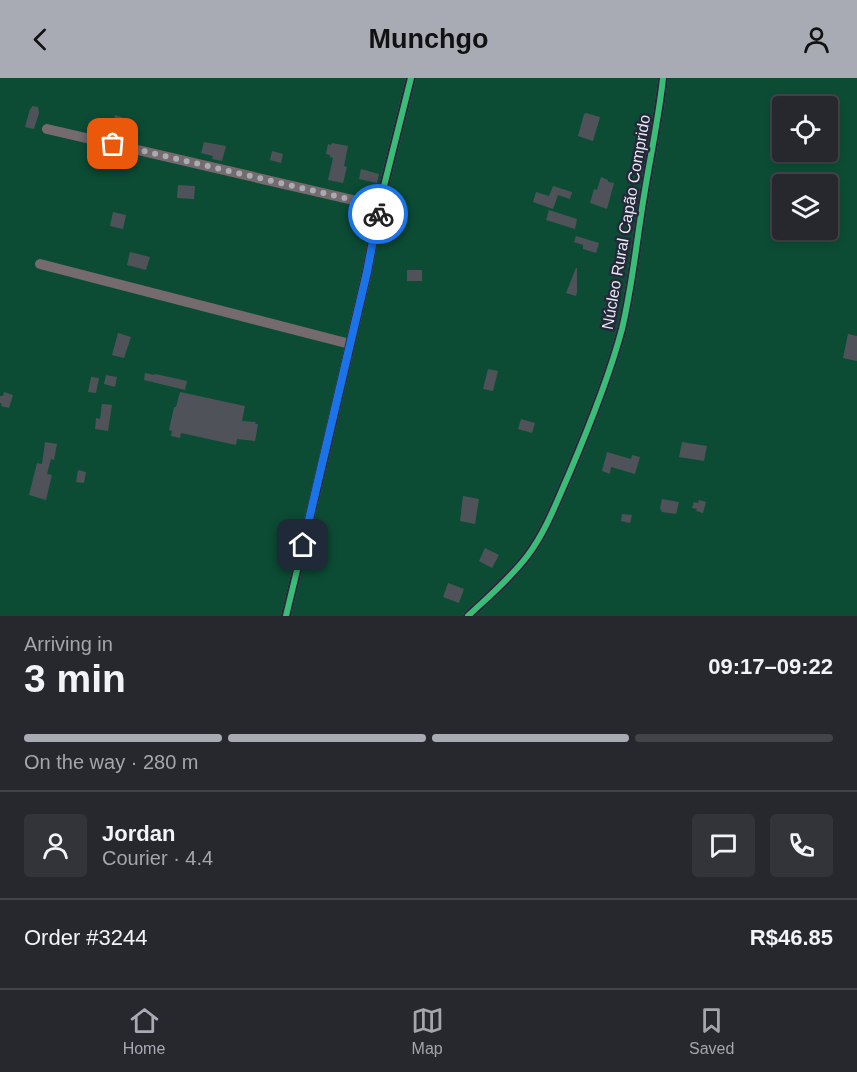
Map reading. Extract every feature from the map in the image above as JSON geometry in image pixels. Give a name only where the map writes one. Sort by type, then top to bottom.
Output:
[{"type":"street","points":[[286,616],[367,272],[379,206],[411,78]]},
{"type":"street","name":"Núcleo Rural Capão Comprido","points":[[468,616],[515,570],[538,539],[573,465],[599,399],[628,300],[663,78]]},
{"type":"street","points":[[47,129],[379,206]]},
{"type":"street","points":[[40,264],[350,344]]},
{"type":"green space","points":[[0,78],[857,78],[857,616],[0,616]]},
{"type":"building","points":[[32,106],[38,107],[39,113],[34,129],[25,127]]},
{"type":"building","points":[[586,113],[600,117],[593,141],[578,136]]},
{"type":"building","points":[[115,115],[124,118],[120,134],[111,131]]},
{"type":"building","points":[[204,142],[226,146],[222,161],[201,153]]},
{"type":"building","points":[[328,144],[348,146],[344,166],[347,167],[343,183],[328,180],[333,158],[326,154]]},
{"type":"building","points":[[272,151],[283,154],[281,163],[270,160]]},
{"type":"building","points":[[361,169],[379,174],[377,183],[359,179]]},
{"type":"building","points":[[601,177],[614,183],[607,209],[590,203]]},
{"type":"building","points":[[178,185],[195,186],[194,199],[177,198]]},
{"type":"building","points":[[553,186],[572,192],[570,199],[558,195],[553,209],[533,202],[536,192],[549,196]]},
{"type":"building","points":[[549,210],[577,219],[575,229],[546,220]]},
{"type":"building","points":[[113,212],[126,215],[123,229],[110,226]]},
{"type":"building","points":[[576,236],[599,243],[596,253],[583,249],[583,245],[574,242]]},
{"type":"building","points":[[130,252],[150,257],[146,270],[127,265]]},
{"type":"building","points":[[576,268],[577,292],[576,296],[566,293]]},
{"type":"building","points":[[407,270],[422,270],[422,281],[407,281]]},
{"type":"building","points":[[118,333],[131,337],[124,358],[112,355]]},
{"type":"building","points":[[848,334],[857,336],[857,361],[843,358]]},
{"type":"building","points":[[488,369],[498,371],[493,391],[483,389]]},
{"type":"building","points":[[145,373],[187,381],[185,390],[144,380]]},
{"type":"building","points":[[106,375],[117,377],[115,387],[104,384]]},
{"type":"building","points":[[91,377],[99,378],[96,393],[88,392]]},
{"type":"building","points":[[4,392],[13,395],[9,408],[1,406],[0,403],[0,396],[3,396]]},
{"type":"building","points":[[180,392],[245,406],[242,421],[258,424],[255,441],[237,439],[236,445],[181,433],[180,438],[171,436],[172,431],[169,430]]},
{"type":"building","points":[[102,404],[112,405],[108,431],[95,429],[96,418],[100,419]]},
{"type":"building","points":[[521,419],[535,423],[532,433],[518,429]]},
{"type":"building","points":[[45,442],[57,444],[54,460],[51,459],[47,474],[52,475],[46,500],[29,495],[37,463],[42,464]]},
{"type":"building","points":[[682,442],[707,446],[704,461],[679,457]]},
{"type":"building","points":[[607,452],[631,459],[632,455],[640,457],[635,474],[611,467],[610,474],[602,471]]},
{"type":"building","points":[[78,470],[86,472],[84,483],[76,482]]},
{"type":"building","points":[[463,496],[479,499],[475,524],[460,521]]},
{"type":"building","points":[[662,499],[679,502],[676,514],[662,512],[660,508]]},
{"type":"building","points":[[699,500],[706,502],[703,513],[692,508],[694,502],[698,503]]},
{"type":"building","points":[[622,514],[632,515],[630,523],[621,521]]},
{"type":"building","points":[[485,548],[499,555],[492,568],[479,561]]},
{"type":"building","points":[[448,583],[464,589],[459,603],[443,597]]},
{"type":"cycle path","points":[[286,616],[367,272],[379,206],[411,78]]},
{"type":"cycle path","points":[[468,616],[514,572],[540,536],[569,474],[605,384],[626,312],[663,78]]},
{"type":"way so far","points":[[113,144],[379,206],[378,214]]},
{"type":"route","points":[[303,545],[367,272],[378,214]]}]
